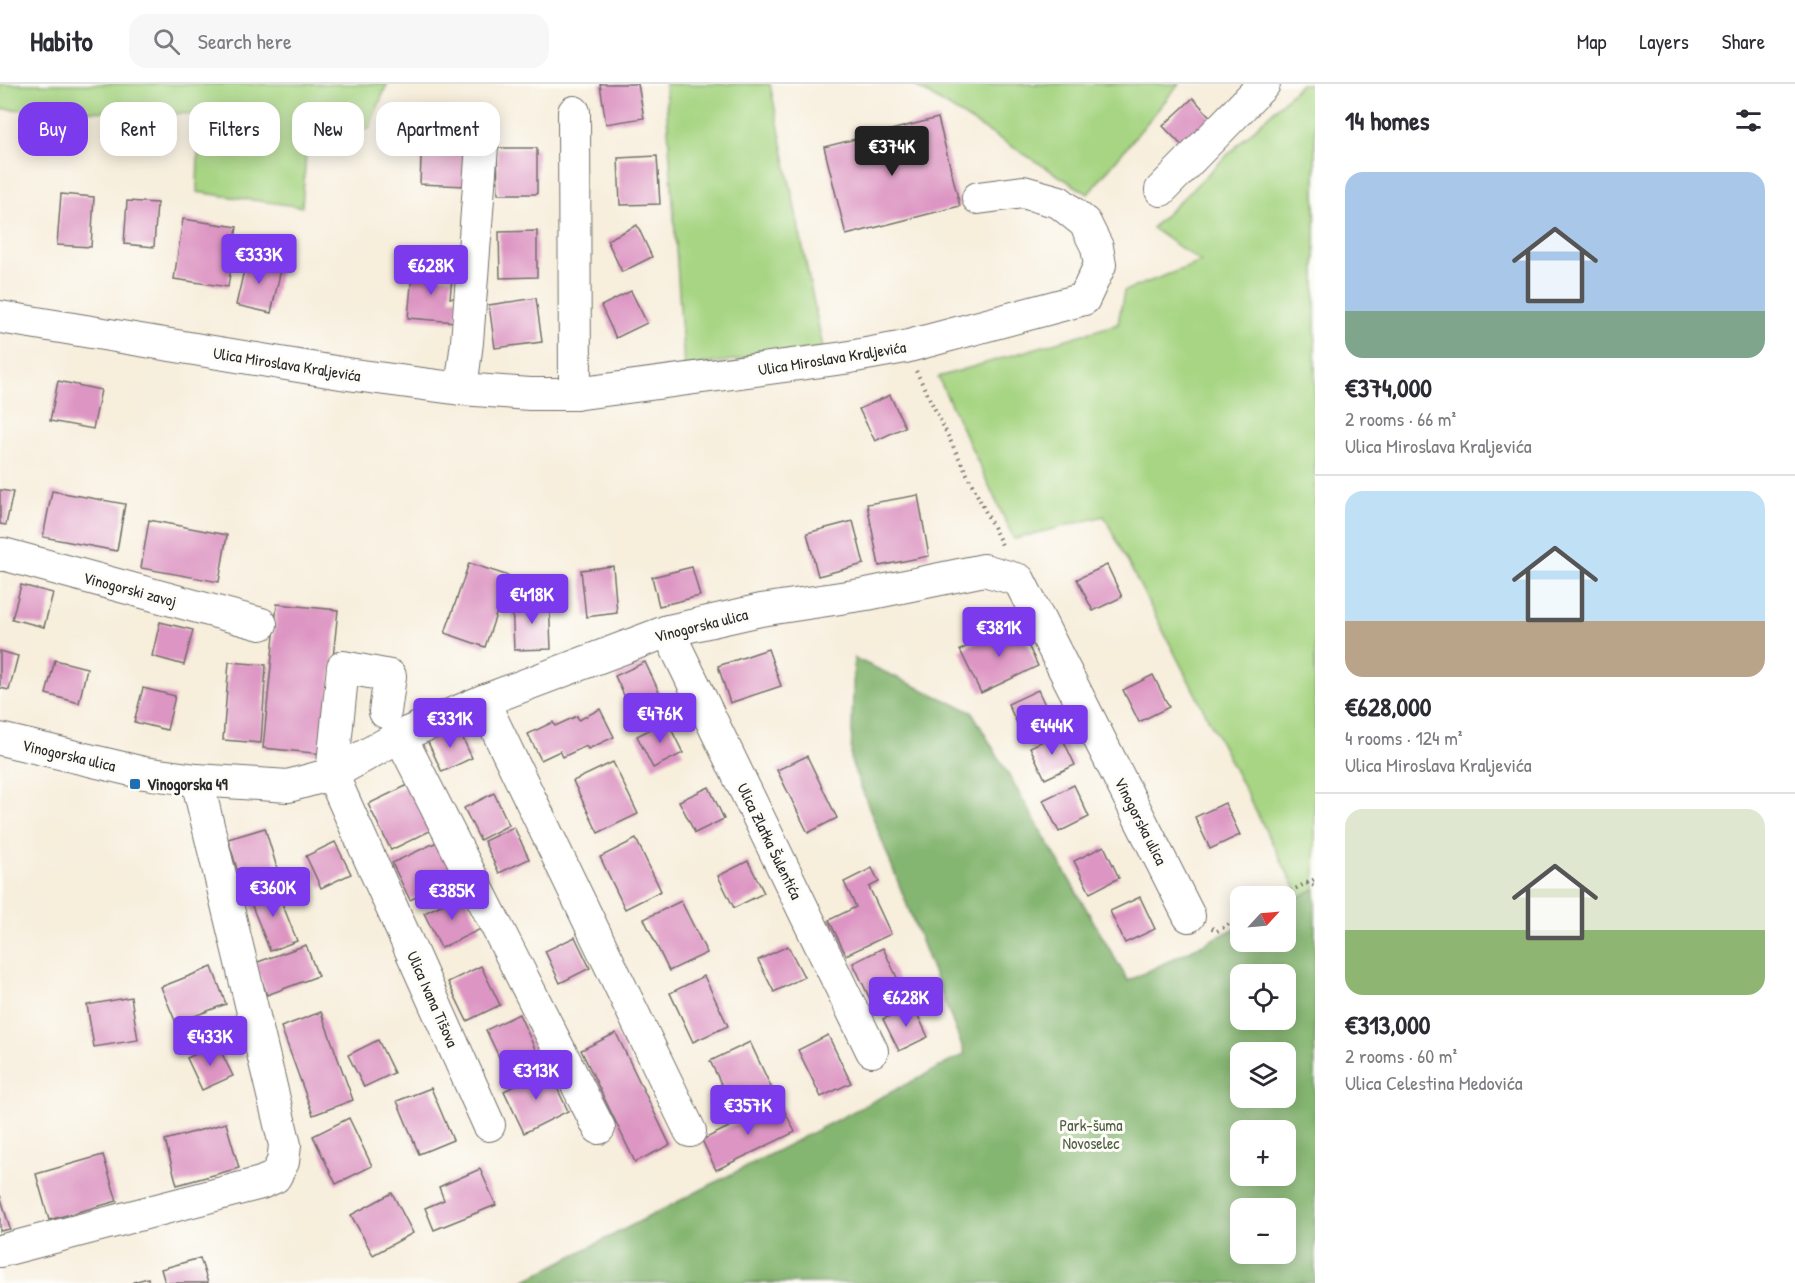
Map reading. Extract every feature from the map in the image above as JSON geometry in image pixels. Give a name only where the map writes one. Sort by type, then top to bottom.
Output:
[{"type":"street","points":[[1161,190],[1264,84]]},
{"type":"street","points":[[574,112],[575,394]]},
{"type":"street","points":[[461,389],[481,156]]},
{"type":"street","name":"Ulica Miroslava Kraljevića","points":[[0,317],[336,372],[461,389],[530,394],[575,394],[844,358],[905,347],[1084,299],[1100,265],[1097,246],[1085,223],[1059,202],[1023,192],[978,198]]},
{"type":"street","name":"Vinogorski zavoj","points":[[0,555],[261,624]]},
{"type":"street","name":"Vinogorska ulica","points":[[0,739],[144,773],[197,780],[288,786],[332,774],[392,724],[483,701],[668,631],[761,610],[867,594],[984,570],[1019,580],[1189,916]]},
{"type":"street","name":"Ulica Zlatka Šulentića","points":[[668,631],[872,1051]]},
{"type":"street","points":[[332,774],[342,668],[390,676],[392,724],[599,1128]]},
{"type":"street","points":[[483,701],[690,1131]]},
{"type":"street","name":"Ulica Ivana Tišova","points":[[332,774],[489,1125]]},
{"type":"street","points":[[0,1251],[261,1183],[275,1177],[283,1162],[285,1145],[197,780]]},
{"type":"path","points":[[905,347],[1019,580]]},
{"type":"path","points":[[1296,889],[1315,879]]},
{"type":"path","points":[[1306,883],[1315,886]]},
{"type":"green space","points":[[0,84],[387,84],[380,102],[376,102],[376,112],[369,129],[364,129],[364,102],[292,102],[292,156],[306,156],[302,207],[197,192],[198,156],[280,156],[280,102],[189,102],[189,114],[177,113],[177,102],[100,102],[100,112],[88,111],[88,102],[18,102],[18,109],[0,109]]},
{"type":"green space","points":[[665,84],[770,84],[823,348],[684,367]]},
{"type":"green space","points":[[912,84],[1179,84],[1088,194]]},
{"type":"green space","points":[[1301,84],[1315,84],[1315,889],[1300,897],[1104,516],[1014,539],[938,377],[1118,324],[1124,291],[1201,262],[1152,228]]},
{"type":"green space","name":"Park-šuma Novoselec","points":[[854,658],[972,712],[1128,981],[1230,931],[1230,952],[1296,952],[1296,899],[1315,889],[1315,1283],[520,1283],[965,1054],[851,761]]},
{"type":"building","points":[[600,84],[638,84],[644,118],[606,124]]},
{"type":"building","points":[[1193,98],[1216,123],[1187,151],[1163,126]]},
{"type":"building","points":[[938,118],[960,206],[846,235],[824,147]]},
{"type":"building","points":[[500,148],[537,148],[537,194],[498,194],[497,156],[500,156]]},
{"type":"building","points":[[421,156],[467,156],[466,186],[420,184]]},
{"type":"building","points":[[657,156],[660,204],[620,205],[618,158]]},
{"type":"building","points":[[61,194],[94,197],[91,247],[57,245]]},
{"type":"building","points":[[127,201],[157,203],[154,247],[124,244]]},
{"type":"building","points":[[183,219],[237,227],[228,287],[174,279]]},
{"type":"building","points":[[637,225],[652,257],[622,272],[607,240]]},
{"type":"building","points":[[537,231],[537,277],[500,278],[499,232]]},
{"type":"building","points":[[247,257],[282,265],[271,313],[236,305]]},
{"type":"building","points":[[413,264],[438,266],[438,277],[452,278],[450,298],[458,298],[456,322],[408,318]]},
{"type":"building","points":[[631,291],[647,323],[616,338],[601,306]]},
{"type":"building","points":[[536,298],[542,342],[495,348],[489,305]]},
{"type":"building","points":[[58,381],[101,390],[93,429],[50,421]]},
{"type":"building","points":[[890,395],[905,427],[875,441],[859,409]]},
{"type":"building","points":[[0,490],[13,492],[6,525],[0,524]]},
{"type":"building","points":[[52,491],[125,504],[117,551],[43,537]]},
{"type":"building","points":[[918,495],[929,556],[879,566],[867,504]]},
{"type":"building","points":[[149,520],[227,535],[219,582],[141,568]]},
{"type":"building","points":[[853,521],[864,564],[818,576],[807,533]]},
{"type":"building","points":[[469,563],[509,576],[485,647],[445,633]]},
{"type":"building","points":[[1107,565],[1122,597],[1093,611],[1077,579]]},
{"type":"building","points":[[613,566],[617,613],[586,617],[581,570]]},
{"type":"building","points":[[692,567],[700,596],[659,606],[652,577]]},
{"type":"building","points":[[21,585],[53,593],[44,627],[12,619]]},
{"type":"building","points":[[549,599],[551,649],[514,650],[512,601]]},
{"type":"building","points":[[277,604],[338,610],[323,754],[263,748]]},
{"type":"building","points":[[160,622],[193,630],[184,665],[152,656]]},
{"type":"building","points":[[1017,622],[1038,666],[981,693],[960,650]]},
{"type":"building","points":[[768,649],[781,686],[730,703],[718,666]]},
{"type":"building","points":[[0,651],[18,656],[9,690],[0,688]]},
{"type":"building","points":[[55,660],[87,668],[79,703],[46,694]]},
{"type":"building","points":[[229,662],[266,665],[261,743],[223,740]]},
{"type":"building","points":[[645,662],[660,694],[630,708],[615,676]]},
{"type":"building","points":[[1153,675],[1169,707],[1139,722],[1123,690]]},
{"type":"building","points":[[143,688],[175,696],[167,730],[134,722]]},
{"type":"building","points":[[1038,690],[1053,722],[1023,736],[1008,704]]},
{"type":"building","points":[[600,709],[614,737],[588,749],[586,746],[563,757],[560,751],[541,760],[528,734],[553,722],[555,726],[577,716],[579,720]]},
{"type":"building","points":[[667,721],[683,753],[653,768],[637,736]]},
{"type":"building","points":[[457,726],[472,758],[442,772],[427,740]]},
{"type":"building","points":[[1060,733],[1075,765],[1045,779],[1030,747]]},
{"type":"building","points":[[807,756],[837,818],[808,833],[777,770]]},
{"type":"building","points":[[613,762],[638,814],[598,833],[573,781]]},
{"type":"building","points":[[408,785],[430,831],[391,850],[368,804]]},
{"type":"building","points":[[1074,785],[1089,817],[1059,832],[1043,800]]},
{"type":"building","points":[[709,787],[724,819],[695,833],[679,801]]},
{"type":"building","points":[[494,793],[509,825],[480,840],[464,808]]},
{"type":"building","points":[[1225,803],[1240,835],[1210,849],[1195,817]]},
{"type":"building","points":[[514,827],[529,859],[499,873],[484,841]]},
{"type":"building","points":[[265,828],[280,878],[243,889],[228,839]]},
{"type":"building","points":[[636,839],[661,891],[625,909],[600,857]]},
{"type":"building","points":[[439,841],[457,877],[410,900],[392,863]]},
{"type":"building","points":[[335,842],[351,874],[321,888],[306,856]]},
{"type":"building","points":[[1104,846],[1119,878],[1090,893],[1074,861]]},
{"type":"building","points":[[748,861],[764,893],[734,908],[718,876]]},
{"type":"building","points":[[872,868],[879,882],[869,887],[891,934],[846,955],[829,920],[856,907],[844,882]]},
{"type":"building","points":[[275,885],[297,941],[270,951],[248,896]]},
{"type":"building","points":[[464,894],[481,929],[441,948],[424,913]]},
{"type":"building","points":[[1140,897],[1155,929],[1125,943],[1110,911]]},
{"type":"building","points":[[681,901],[707,953],[669,971],[644,919]]},
{"type":"building","points":[[575,937],[590,968],[560,983],[545,951]]},
{"type":"building","points":[[306,945],[318,976],[267,995],[255,963]]},
{"type":"building","points":[[788,946],[804,977],[774,992],[758,960]]},
{"type":"building","points":[[883,948],[900,984],[870,999],[853,963]]},
{"type":"building","points":[[481,966],[500,1005],[467,1021],[448,982]]},
{"type":"building","points":[[212,967],[226,1004],[176,1023],[161,987]]},
{"type":"building","points":[[704,976],[728,1026],[693,1042],[670,993]]},
{"type":"building","points":[[131,997],[138,1040],[94,1047],[87,1005]]},
{"type":"building","points":[[913,1005],[928,1037],[899,1051],[883,1019]]},
{"type":"building","points":[[321,1012],[353,1100],[313,1115],[281,1027]]},
{"type":"building","points":[[519,1014],[536,1051],[504,1067],[486,1030]]},
{"type":"building","points":[[616,1033],[670,1145],[635,1162],[581,1050]]},
{"type":"building","points":[[828,1035],[851,1083],[821,1097],[798,1050]]},
{"type":"building","points":[[378,1040],[394,1073],[364,1087],[348,1055]]},
{"type":"building","points":[[750,1042],[772,1089],[733,1108],[710,1061]]},
{"type":"building","points":[[217,1044],[233,1076],[202,1090],[187,1058]]},
{"type":"building","points":[[548,1069],[568,1111],[524,1133],[504,1091]]},
{"type":"building","points":[[431,1088],[453,1140],[419,1154],[397,1101]]},
{"type":"building","points":[[780,1102],[795,1132],[716,1170],[702,1140]]},
{"type":"building","points":[[349,1118],[372,1166],[336,1184],[313,1136]]},
{"type":"building","points":[[226,1123],[239,1168],[177,1185],[165,1140]]},
{"type":"building","points":[[103,1155],[117,1201],[49,1220],[36,1174]]},
{"type":"building","points":[[480,1169],[496,1205],[434,1230],[425,1208],[444,1200],[439,1187]]},
{"type":"building","points":[[392,1193],[413,1233],[373,1255],[351,1215]]},
{"type":"building","points":[[0,1195],[10,1229],[0,1231]]},
{"type":"building","points":[[200,1258],[208,1283],[165,1283],[161,1269]]},
{"type":"building","points":[[148,1278],[149,1283],[133,1283],[133,1282]]},
{"type":"place","name":"Vinogorska 49","points":[[135,784]]}]
